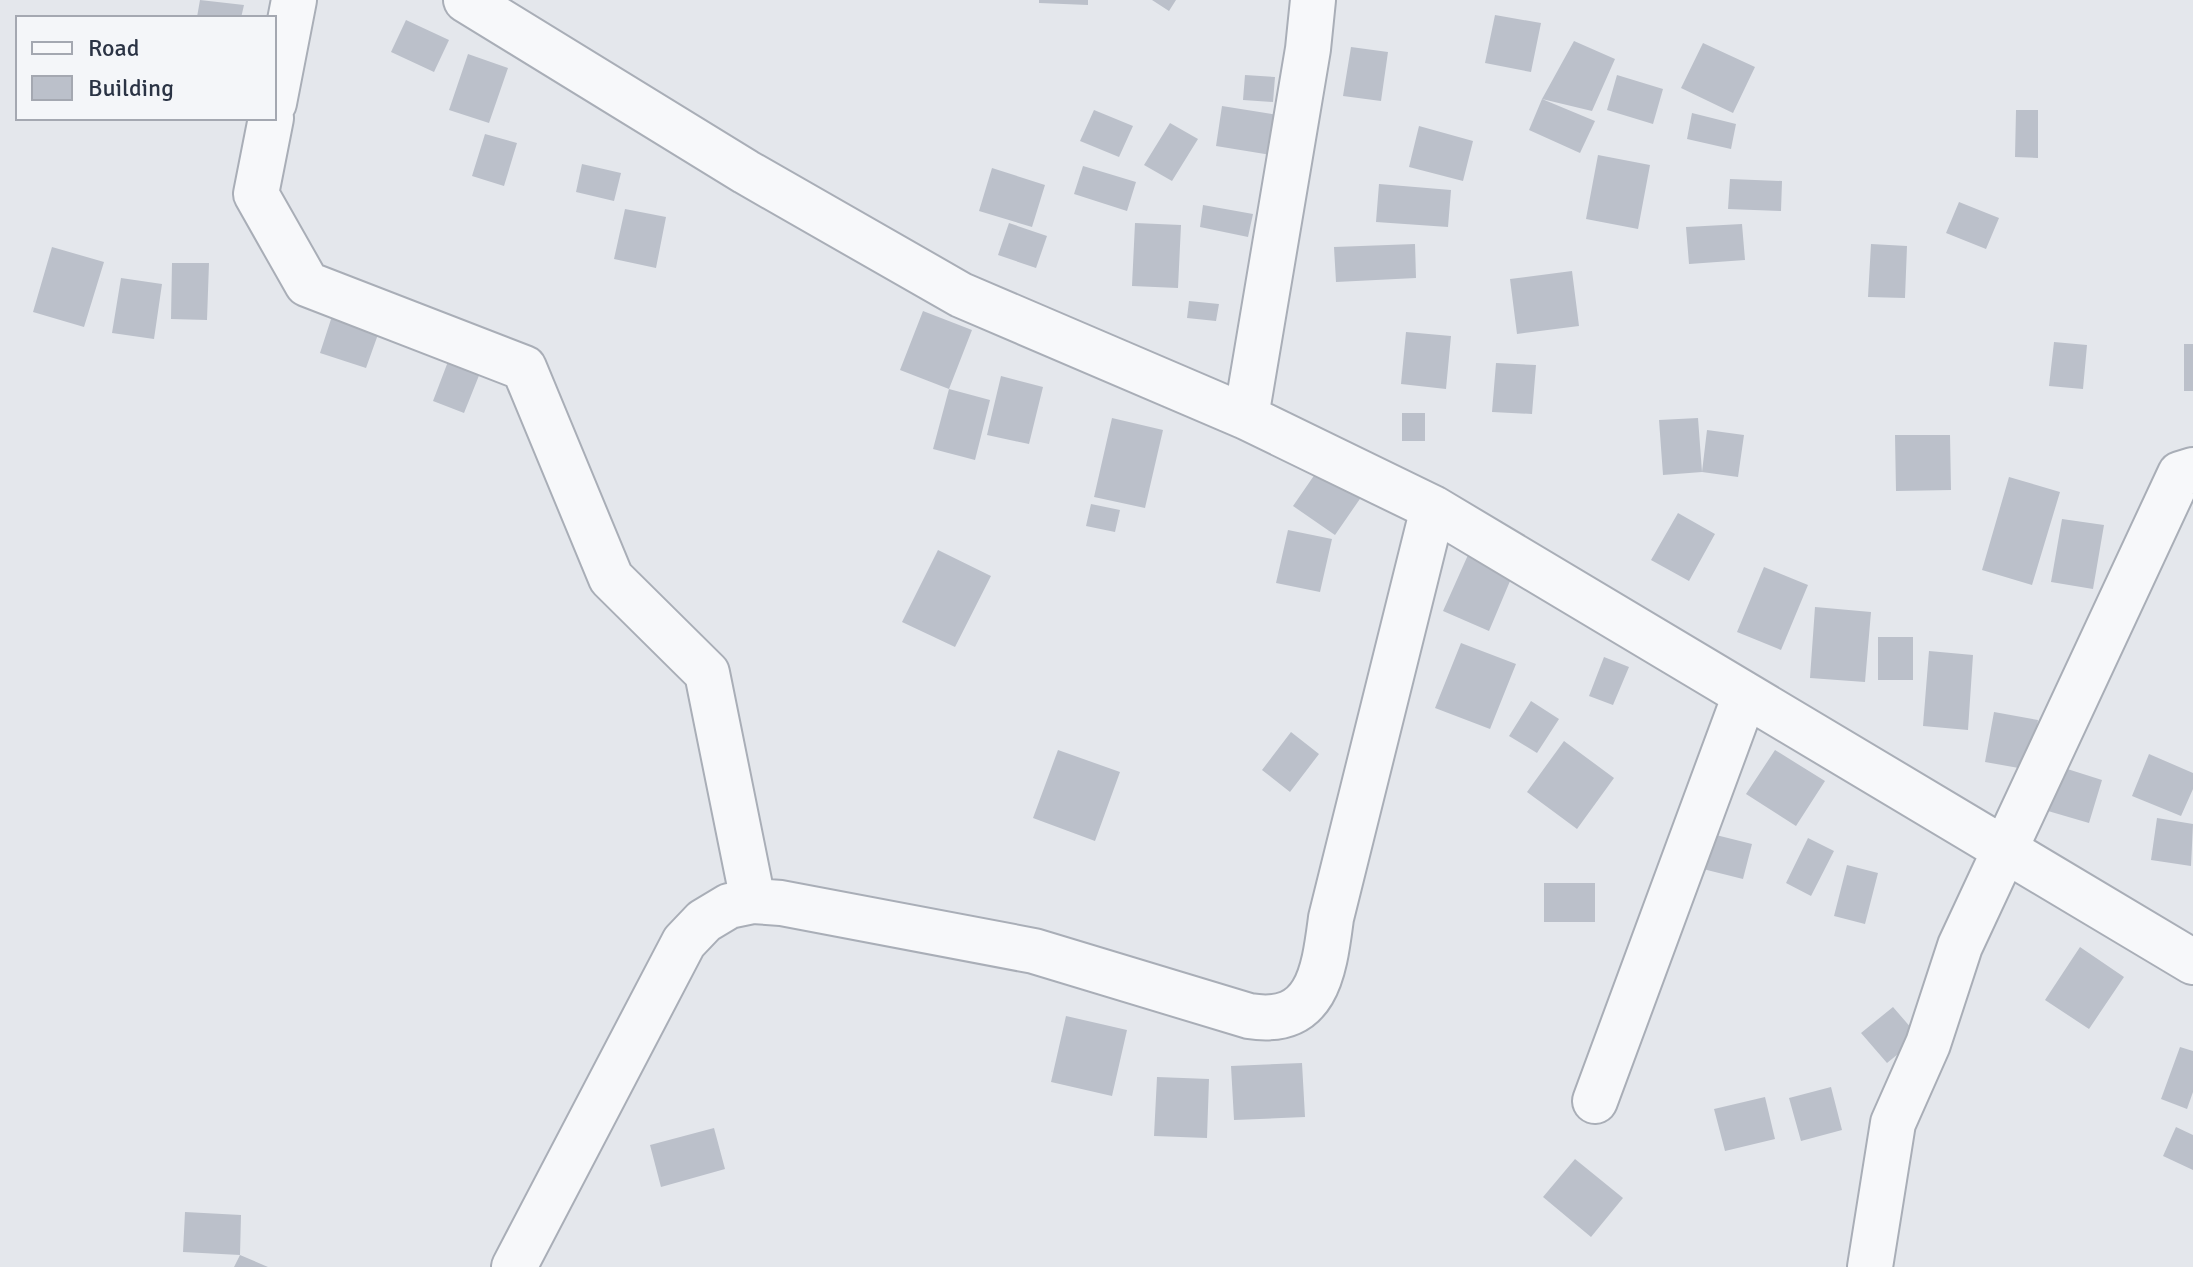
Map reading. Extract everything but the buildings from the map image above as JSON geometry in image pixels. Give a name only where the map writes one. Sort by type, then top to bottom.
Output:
[{"type":"street","points":[[276,93],[294,0]]},
{"type":"street","points":[[466,0],[746,172],[961,295],[1246,417],[1433,508],[2193,962]]},
{"type":"street","points":[[1246,417],[1308,49],[1313,0]]},
{"type":"street","points":[[271,120],[256,194],[307,284],[524,368],[611,578],[707,673],[753,901]]},
{"type":"street","points":[[1870,1267],[1893,1123],[1928,1044],[1960,946],[2180,474],[2193,470]]},
{"type":"street","points":[[514,1267],[684,942],[704,921],[729,906],[753,901],[808,906],[1034,951],[1249,1016],[1274,1018],[1298,1009],[1317,986],[1323,969],[1331,918],[1433,508]]},
{"type":"street","points":[[1595,1101],[1745,695]]}]
